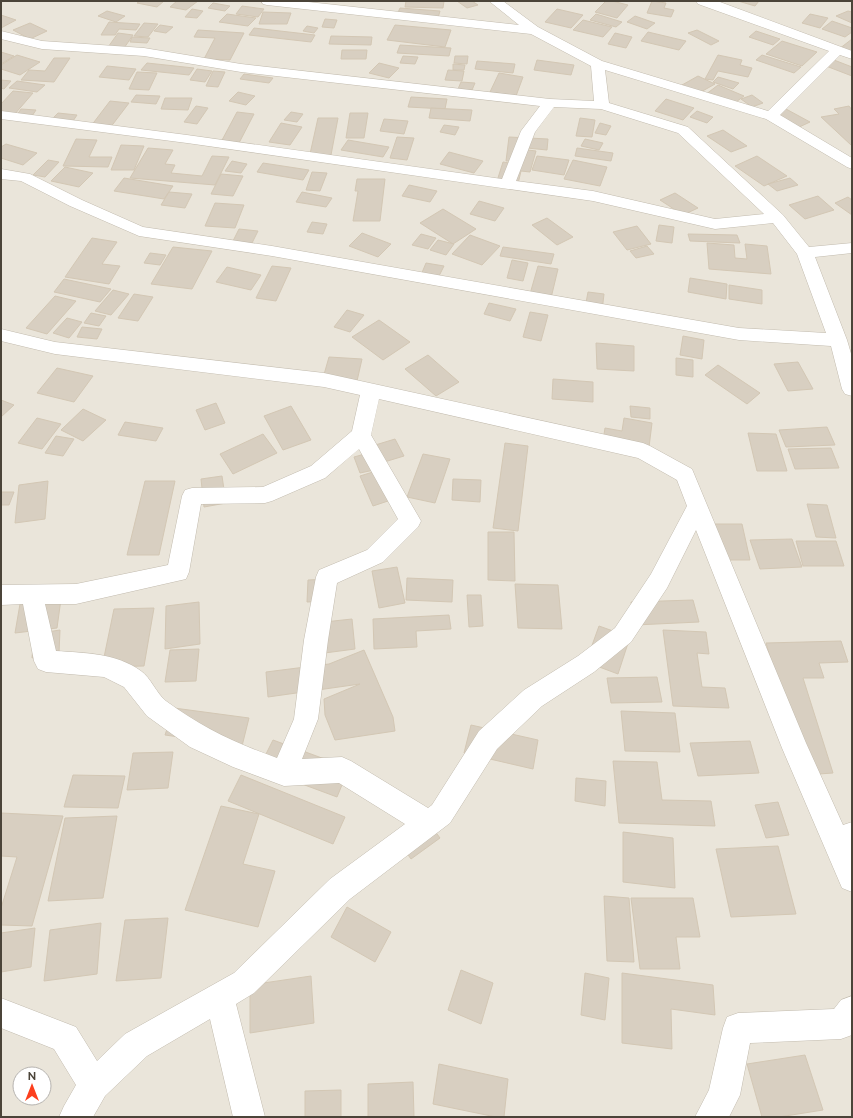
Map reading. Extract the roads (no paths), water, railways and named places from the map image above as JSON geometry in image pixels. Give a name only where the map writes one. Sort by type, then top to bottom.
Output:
[{"type":"street","points":[[267,1],[534,30]]},
{"type":"street","points":[[494,1],[534,30],[597,64],[771,116],[852,164]]},
{"type":"street","points":[[702,1],[852,55]]},
{"type":"street","points":[[1,35],[42,44],[144,52],[241,68],[550,103],[602,106],[682,130],[777,218],[805,252],[838,340],[852,389]]},
{"type":"street","points":[[771,116],[838,49]]},
{"type":"street","points":[[597,64],[602,106]]},
{"type":"street","points":[[507,184],[528,131],[550,103]]},
{"type":"street","points":[[1,115],[187,139],[592,196],[715,224],[777,218]]},
{"type":"street","points":[[1,174],[25,176],[76,203],[139,230],[280,252],[739,334],[838,340]]},
{"type":"street","points":[[805,252],[852,248]]},
{"type":"street","points":[[1,335],[55,348],[324,380],[643,451],[685,475],[795,748],[849,857]]},
{"type":"street","points":[[1,595],[76,594],[178,572],[192,496],[265,494],[318,472],[361,435],[371,390]]},
{"type":"street","points":[[284,773],[306,719],[316,640],[327,577],[375,556],[410,521],[361,435]]},
{"type":"street","points":[[75,1117],[94,1085],[136,1045],[244,983],[340,889],[441,814],[488,740],[533,698],[586,664],[623,635],[659,581],[698,506]]},
{"type":"street","points":[[32,595],[46,661],[106,666],[133,679],[156,708],[199,738],[242,758],[284,773],[342,770],[428,823]]},
{"type":"street","points":[[219,997],[250,1117]]},
{"type":"street","points":[[711,1117],[724,1095],[738,1028],[841,1024],[852,1011]]},
{"type":"street","points":[[1,1013],[65,1038],[94,1085]]}]
